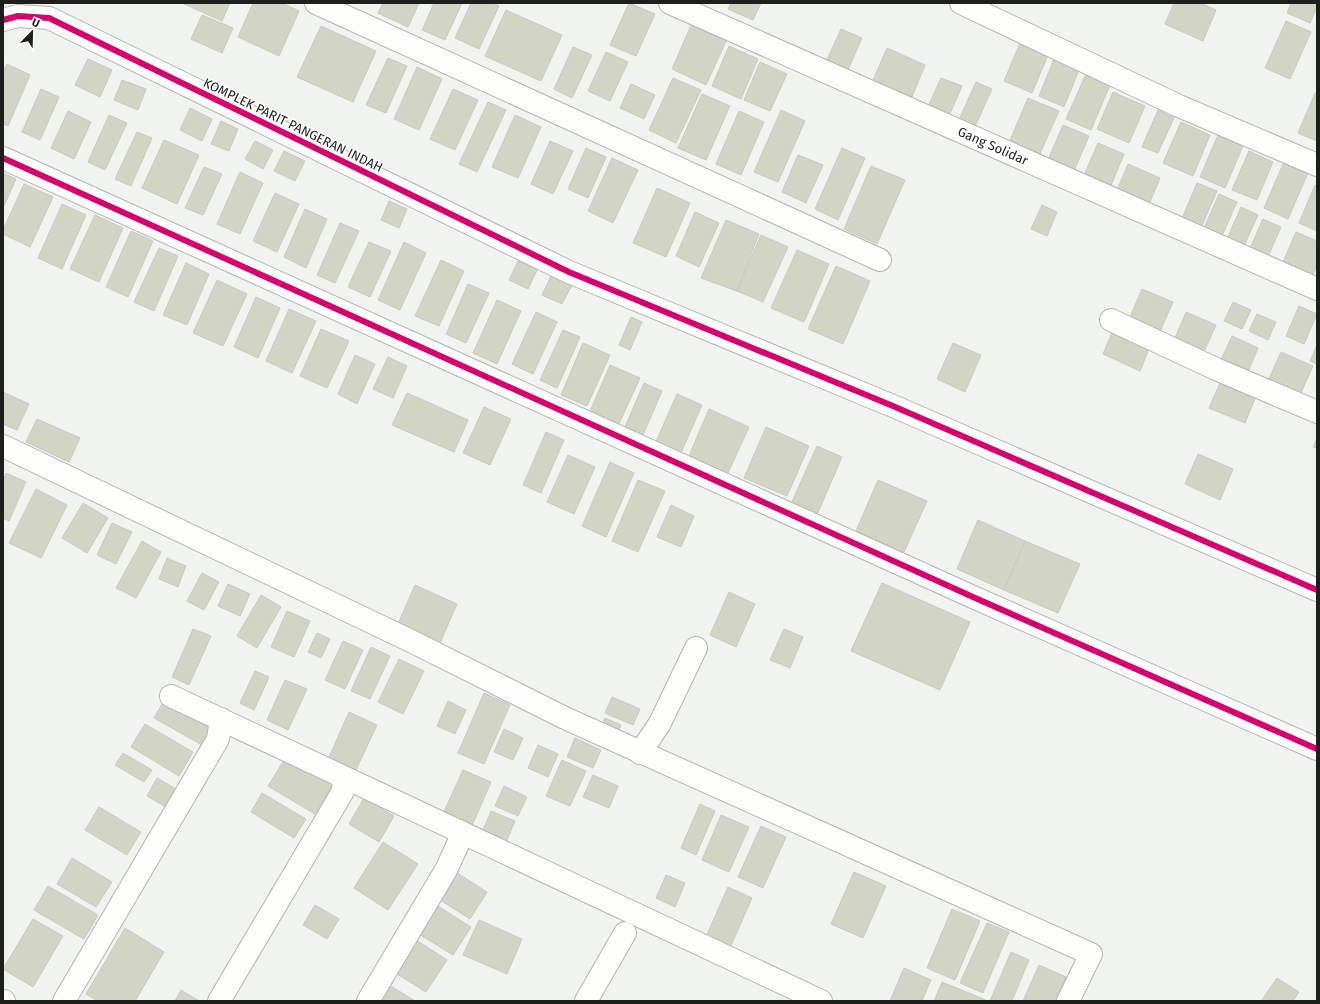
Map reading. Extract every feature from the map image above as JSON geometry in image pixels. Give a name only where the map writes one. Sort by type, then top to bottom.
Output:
[{"type":"street","points":[[316,3],[880,260]]},
{"type":"street","name":"Gang Solidar","points":[[670,3],[1317,289]]},
{"type":"street","points":[[961,3],[1179,106],[1317,165]]},
{"type":"street","name":"KOMPLEK PARIT PANGERAN INDAH","points":[[3,20],[18,16],[49,18],[569,272],[893,406],[1317,590]]},
{"type":"street","points":[[3,158],[973,597],[1317,749]]},
{"type":"street","points":[[1111,320],[1317,412]]},
{"type":"street","points":[[3,446],[414,642],[567,719],[1090,954],[1068,1001]]},
{"type":"street","points":[[640,753],[660,723],[696,648]]},
{"type":"street","points":[[171,696],[821,1001]]},
{"type":"street","points":[[64,1001],[218,739],[221,720]]},
{"type":"street","points":[[219,1001],[342,794],[345,778]]},
{"type":"street","points":[[368,1001],[446,870],[462,833]]},
{"type":"street","points":[[586,1001],[625,933]]},
{"type":"building","points":[[182,3],[230,3],[222,21]]},
{"type":"building","points":[[253,3],[282,3],[299,11],[279,56],[238,37]]},
{"type":"building","points":[[383,3],[419,3],[408,27],[378,13]]},
{"type":"building","points":[[434,3],[462,3],[445,40],[422,30]]},
{"type":"building","points":[[471,3],[493,3],[499,6],[479,49],[455,38]]},
{"type":"building","points":[[629,3],[655,14],[636,56],[610,45]]},
{"type":"building","points":[[731,3],[761,3],[753,20],[728,9]]},
{"type":"building","points":[[1174,3],[1201,3],[1216,10],[1203,41],[1165,24]]},
{"type":"building","points":[[1291,3],[1317,3],[1317,7],[1310,23],[1287,13]]},
{"type":"building","points":[[506,10],[562,35],[541,81],[485,56]]},
{"type":"building","points":[[202,15],[233,28],[222,53],[191,39]]},
{"type":"building","points":[[1286,21],[1311,32],[1290,79],[1265,68]]},
{"type":"building","points":[[692,23],[727,39],[706,85],[672,69]]},
{"type":"building","points":[[321,26],[376,51],[353,102],[297,77]]},
{"type":"building","points":[[841,29],[862,38],[847,72],[826,62]]},
{"type":"building","points":[[1020,43],[1048,55],[1032,93],[1004,81]]},
{"type":"building","points":[[729,46],[758,59],[741,99],[712,86]]},
{"type":"building","points":[[573,47],[592,55],[572,98],[554,89]]},
{"type":"building","points":[[887,48],[925,65],[910,102],[871,85]]},
{"type":"building","points":[[606,52],[628,62],[610,101],[588,91]]},
{"type":"building","points":[[388,58],[407,66],[386,113],[366,105]]},
{"type":"building","points":[[88,59],[112,70],[100,97],[75,85]]},
{"type":"building","points":[[1054,59],[1079,70],[1064,107],[1039,96]]},
{"type":"building","points":[[760,62],[787,74],[770,111],[744,100]]},
{"type":"building","points":[[7,64],[30,75],[8,126],[3,124],[3,72]]},
{"type":"building","points":[[417,67],[442,79],[419,130],[394,119]]},
{"type":"building","points":[[1086,74],[1110,85],[1091,130],[1066,119]]},
{"type":"building","points":[[673,78],[701,90],[676,143],[649,130]]},
{"type":"building","points":[[941,78],[962,86],[948,118],[927,109]]},
{"type":"building","points":[[122,80],[146,89],[138,110],[114,100]]},
{"type":"building","points":[[976,82],[992,89],[973,131],[957,124]]},
{"type":"building","points":[[631,84],[655,95],[644,119],[620,108]]},
{"type":"building","points":[[41,89],[59,97],[40,140],[22,132]]},
{"type":"building","points":[[453,89],[478,100],[455,150],[430,139]]},
{"type":"building","points":[[1113,92],[1145,106],[1129,143],[1097,129]]},
{"type":"building","points":[[1315,93],[1317,94],[1317,141],[1298,133]]},
{"type":"building","points":[[702,94],[730,106],[706,160],[678,148]]},
{"type":"building","points":[[1028,98],[1059,111],[1038,158],[1008,145]]},
{"type":"building","points":[[488,102],[506,110],[477,172],[459,164]]},
{"type":"building","points":[[190,108],[212,119],[202,141],[180,130]]},
{"type":"building","points":[[781,110],[805,121],[778,182],[754,172]]},
{"type":"building","points":[[1158,110],[1174,118],[1158,153],[1142,147]]},
{"type":"building","points":[[68,111],[91,122],[74,159],[51,148]]},
{"type":"building","points":[[739,111],[764,122],[741,175],[716,164]]},
{"type":"building","points":[[109,115],[127,123],[105,170],[88,162]]},
{"type":"building","points":[[515,115],[541,127],[518,178],[492,167]]},
{"type":"building","points":[[221,121],[238,129],[229,151],[211,144]]},
{"type":"building","points":[[1181,122],[1210,135],[1193,176],[1163,163]]},
{"type":"building","points":[[1063,125],[1089,136],[1073,173],[1047,162]]},
{"type":"building","points":[[137,132],[152,138],[131,186],[115,179]]},
{"type":"building","points":[[1218,135],[1243,146],[1225,188],[1200,177]]},
{"type":"building","points":[[164,140],[199,155],[177,204],[142,188]]},
{"type":"building","points":[[255,141],[273,150],[263,169],[245,159]]},
{"type":"building","points":[[550,141],[573,151],[553,194],[531,184]]},
{"type":"building","points":[[1098,143],[1124,154],[1109,190],[1083,178]]},
{"type":"building","points":[[586,148],[606,157],[588,198],[568,189]]},
{"type":"building","points":[[842,148],[865,158],[838,220],[815,209]]},
{"type":"building","points":[[284,151],[305,161],[295,181],[274,171]]},
{"type":"building","points":[[1249,151],[1273,162],[1257,200],[1232,190]]},
{"type":"building","points":[[798,155],[823,165],[806,203],[782,192]]},
{"type":"building","points":[[612,158],[638,170],[613,223],[588,211]]},
{"type":"building","points":[[1284,162],[1308,173],[1288,219],[1264,208]]},
{"type":"building","points":[[1128,164],[1160,178],[1147,209],[1115,195]]},
{"type":"building","points":[[871,166],[905,180],[877,244],[844,229]]},
{"type":"building","points":[[204,167],[222,174],[203,215],[185,208]]},
{"type":"building","points":[[240,172],[263,183],[240,234],[217,224]]},
{"type":"building","points":[[3,173],[16,179],[3,208]]},
{"type":"building","points":[[1197,183],[1217,191],[1200,230],[1181,221]]},
{"type":"building","points":[[24,184],[53,197],[30,247],[3,234],[3,230]]},
{"type":"building","points":[[1315,185],[1317,186],[1317,231],[1299,223]]},
{"type":"building","points":[[657,188],[690,203],[666,257],[633,243]]},
{"type":"building","points":[[275,193],[299,204],[277,252],[253,241]]},
{"type":"building","points":[[1219,194],[1237,202],[1222,236],[1204,228]]},
{"type":"building","points":[[389,201],[407,209],[399,228],[381,220]]},
{"type":"building","points":[[62,204],[86,215],[62,269],[38,258]]},
{"type":"building","points":[[1042,205],[1057,212],[1047,236],[1031,229]]},
{"type":"building","points":[[1241,207],[1258,215],[1243,248],[1226,241]]},
{"type":"building","points":[[305,209],[327,219],[306,268],[284,257]]},
{"type":"building","points":[[695,212],[719,223],[699,267],[676,256]]},
{"type":"building","points":[[95,215],[123,228],[99,282],[70,269]]},
{"type":"building","points":[[1263,219],[1281,227],[1266,261],[1248,253]]},
{"type":"building","points":[[726,220],[759,234],[737,291],[701,278]]},
{"type":"building","points":[[340,223],[359,231],[335,283],[317,275]]},
{"type":"building","points":[[131,231],[153,241],[128,297],[106,287]]},
{"type":"building","points":[[1296,232],[1317,241],[1317,265],[1310,282],[1280,269]]},
{"type":"building","points":[[761,235],[788,247],[763,302],[737,291]]},
{"type":"building","points":[[369,242],[391,251],[370,297],[348,287]]},
{"type":"building","points":[[404,242],[426,253],[400,310],[378,300]]},
{"type":"building","points":[[159,248],[178,256],[154,311],[134,302]]},
{"type":"building","points":[[797,250],[829,264],[804,322],[771,308]]},
{"type":"building","points":[[441,260],[464,271],[439,326],[415,316]]},
{"type":"building","points":[[518,261],[537,270],[528,289],[509,280]]},
{"type":"building","points":[[186,263],[209,274],[187,325],[163,315]]},
{"type":"building","points":[[836,266],[870,281],[843,344],[808,329]]},
{"type":"building","points":[[552,274],[573,283],[562,304],[542,295]]},
{"type":"building","points":[[217,280],[247,294],[223,346],[193,333]]},
{"type":"building","points":[[468,284],[489,293],[466,343],[446,334]]},
{"type":"building","points":[[1142,289],[1173,302],[1157,338],[1127,324]]},
{"type":"building","points":[[256,297],[280,308],[258,358],[234,347]]},
{"type":"building","points":[[497,300],[521,311],[497,364],[473,353]]},
{"type":"building","points":[[1233,302],[1251,310],[1242,329],[1224,321]]},
{"type":"building","points":[[1299,306],[1317,314],[1304,344],[1286,336]]},
{"type":"building","points":[[289,309],[316,321],[292,373],[266,361]]},
{"type":"building","points":[[536,312],[557,322],[533,374],[512,364]]},
{"type":"building","points":[[1186,312],[1216,325],[1202,356],[1173,343]]},
{"type":"building","points":[[1257,314],[1276,322],[1268,340],[1249,331]]},
{"type":"building","points":[[631,317],[642,322],[630,350],[619,345]]},
{"type":"building","points":[[1114,328],[1151,344],[1140,371],[1103,354]]},
{"type":"building","points":[[321,329],[349,341],[327,388],[300,376]]},
{"type":"building","points":[[563,330],[580,337],[557,388],[540,380]]},
{"type":"building","points":[[1232,336],[1258,348],[1247,374],[1220,362]]},
{"type":"building","points":[[583,343],[610,355],[587,406],[561,395]]},
{"type":"building","points":[[953,343],[981,355],[965,392],[937,379]]},
{"type":"building","points":[[1317,345],[1317,364],[1310,361]]},
{"type":"building","points":[[1281,352],[1313,366],[1299,397],[1267,383]]},
{"type":"building","points":[[355,355],[375,364],[357,404],[338,394]]},
{"type":"building","points":[[388,357],[407,366],[393,398],[373,389]]},
{"type":"building","points":[[610,365],[640,378],[617,428],[588,416]]},
{"type":"building","points":[[1224,374],[1259,389],[1245,423],[1209,408]]},
{"type":"building","points":[[644,383],[662,391],[643,435],[625,427]]},
{"type":"building","points":[[3,392],[29,404],[17,430],[3,424]]},
{"type":"building","points":[[407,393],[468,420],[454,452],[392,425]]},
{"type":"building","points":[[677,394],[702,405],[680,455],[655,444]]},
{"type":"building","points":[[484,407],[511,419],[490,465],[463,453]]},
{"type":"building","points":[[709,409],[749,427],[727,475],[688,458]]},
{"type":"building","points":[[37,419],[80,438],[69,462],[26,442]]},
{"type":"building","points":[[766,427],[809,446],[787,496],[744,478]]},
{"type":"building","points":[[546,432],[564,440],[541,493],[523,485]]},
{"type":"building","points":[[1317,438],[1317,448],[1313,447]]},
{"type":"building","points":[[817,446],[842,457],[816,517],[790,506]]},
{"type":"building","points":[[1198,454],[1233,469],[1220,500],[1185,484]]},
{"type":"building","points":[[568,455],[595,467],[574,514],[547,502]]},
{"type":"building","points":[[610,462],[634,473],[606,537],[582,526]]},
{"type":"building","points":[[6,473],[26,482],[9,521],[3,518],[3,481]]},
{"type":"building","points":[[638,480],[665,491],[638,552],[612,541]]},
{"type":"building","points":[[878,480],[927,501],[904,552],[856,531]]},
{"type":"building","points":[[36,489],[67,505],[41,558],[9,543]]},
{"type":"building","points":[[83,503],[108,518],[87,553],[62,538]]},
{"type":"building","points":[[671,505],[694,516],[681,547],[657,537]]},
{"type":"building","points":[[978,520],[1025,541],[1004,590],[957,569]]},
{"type":"building","points":[[112,523],[132,532],[116,564],[97,555]]},
{"type":"building","points":[[142,541],[161,552],[136,598],[116,588]]},
{"type":"building","points":[[1025,541],[1080,564],[1058,613],[1004,590]]},
{"type":"building","points":[[167,558],[186,566],[178,587],[159,579]]},
{"type":"building","points":[[202,573],[219,582],[204,610],[187,601]]},
{"type":"building","points":[[882,583],[970,622],[940,690],[851,651]]},
{"type":"building","points":[[228,584],[250,594],[240,616],[218,606]]},
{"type":"building","points":[[415,585],[457,604],[440,643],[398,624]]},
{"type":"building","points":[[729,592],[755,604],[736,647],[710,635]]},
{"type":"building","points":[[261,595],[281,607],[257,648],[237,636]]},
{"type":"building","points":[[287,611],[310,621],[294,657],[271,647]]},
{"type":"building","points":[[193,629],[211,636],[189,685],[172,677]]},
{"type":"building","points":[[784,629],[803,637],[790,668],[770,660]]},
{"type":"building","points":[[317,633],[330,639],[321,658],[308,652]]},
{"type":"building","points":[[343,641],[363,650],[345,689],[325,680]]},
{"type":"building","points":[[371,647],[390,656],[370,699],[351,691]]},
{"type":"building","points":[[399,659],[424,671],[403,714],[378,702]]},
{"type":"building","points":[[255,671],[269,677],[254,710],[240,703]]},
{"type":"building","points":[[285,680],[307,689],[288,730],[267,720]]},
{"type":"building","points":[[484,693],[510,705],[484,764],[458,753]]},
{"type":"building","points":[[612,697],[640,709],[633,725],[605,713]]},
{"type":"building","points":[[165,699],[213,726],[202,745],[154,718]]},
{"type":"building","points":[[448,701],[466,710],[455,734],[437,726]]},
{"type":"building","points":[[349,712],[377,725],[354,774],[327,762]]},
{"type":"building","points":[[605,718],[621,725],[616,738],[600,731]]},
{"type":"building","points":[[145,724],[193,752],[179,776],[131,747]]},
{"type":"building","points":[[504,729],[523,738],[513,760],[494,752]]},
{"type":"building","points":[[575,738],[601,750],[593,768],[567,757]]},
{"type":"building","points":[[538,745],[558,754],[548,777],[528,768]]},
{"type":"building","points":[[123,753],[152,770],[144,782],[115,765]]},
{"type":"building","points":[[286,757],[333,784],[315,814],[268,786]]},
{"type":"building","points":[[562,760],[586,771],[570,806],[546,796]]},
{"type":"building","points":[[463,770],[491,782],[471,828],[442,816]]},
{"type":"building","points":[[593,775],[618,786],[609,808],[583,797]]},
{"type":"building","points":[[157,778],[176,789],[166,807],[147,796]]},
{"type":"building","points":[[504,786],[527,797],[518,816],[495,806]]},
{"type":"building","points":[[262,793],[306,819],[294,838],[251,812]]},
{"type":"building","points":[[364,798],[394,816],[379,842],[349,824]]},
{"type":"building","points":[[700,804],[715,811],[696,855],[681,848]]},
{"type":"building","points":[[99,807],[141,832],[127,855],[85,830]]},
{"type":"building","points":[[491,811],[515,821],[504,847],[480,837]]},
{"type":"building","points":[[721,815],[749,827],[729,872],[702,860]]},
{"type":"building","points":[[761,826],[786,837],[763,888],[738,877]]},
{"type":"building","points":[[383,842],[418,864],[388,910],[354,888]]},
{"type":"building","points":[[72,858],[112,882],[96,907],[57,884]]},
{"type":"building","points":[[451,869],[487,892],[470,919],[434,896]]},
{"type":"building","points":[[854,872],[886,886],[863,938],[831,924]]},
{"type":"building","points":[[666,875],[685,883],[675,907],[656,898]]},
{"type":"building","points":[[48,886],[98,915],[84,939],[34,910]]},
{"type":"building","points":[[728,887],[752,898],[730,948],[706,937]]},
{"type":"building","points":[[433,903],[471,927],[453,955],[414,931]]},
{"type":"building","points":[[315,905],[339,919],[327,939],[303,925]]},
{"type":"building","points":[[952,909],[980,921],[955,980],[927,968]]},
{"type":"building","points":[[33,919],[63,936],[33,987],[3,969]]},
{"type":"building","points":[[479,920],[522,939],[507,974],[463,955]]},
{"type":"building","points":[[987,923],[1009,932],[983,993],[960,983]]},
{"type":"building","points":[[125,928],[164,952],[135,1001],[98,1001],[86,994]]},
{"type":"building","points":[[413,938],[447,960],[426,992],[392,971]]},
{"type":"building","points":[[1011,952],[1029,960],[1012,1001],[990,1001]]},
{"type":"building","points":[[1039,965],[1066,977],[1056,1001],[1023,1001]]},
{"type":"building","points":[[904,968],[931,980],[922,1001],[890,1001]]},
{"type":"building","points":[[1277,978],[1299,992],[1293,1001],[1261,1001]]},
{"type":"building","points":[[942,982],[986,1000],[934,1001]]},
{"type":"building","points":[[386,983],[415,1001],[374,1001]]},
{"type":"building","points":[[181,990],[199,1001],[175,1001]]},
{"type":"cycle path","points":[[3,20],[18,16],[49,18],[569,272],[893,406],[1317,590]]},
{"type":"cycle path","points":[[3,158],[973,597],[1317,749]]}]
